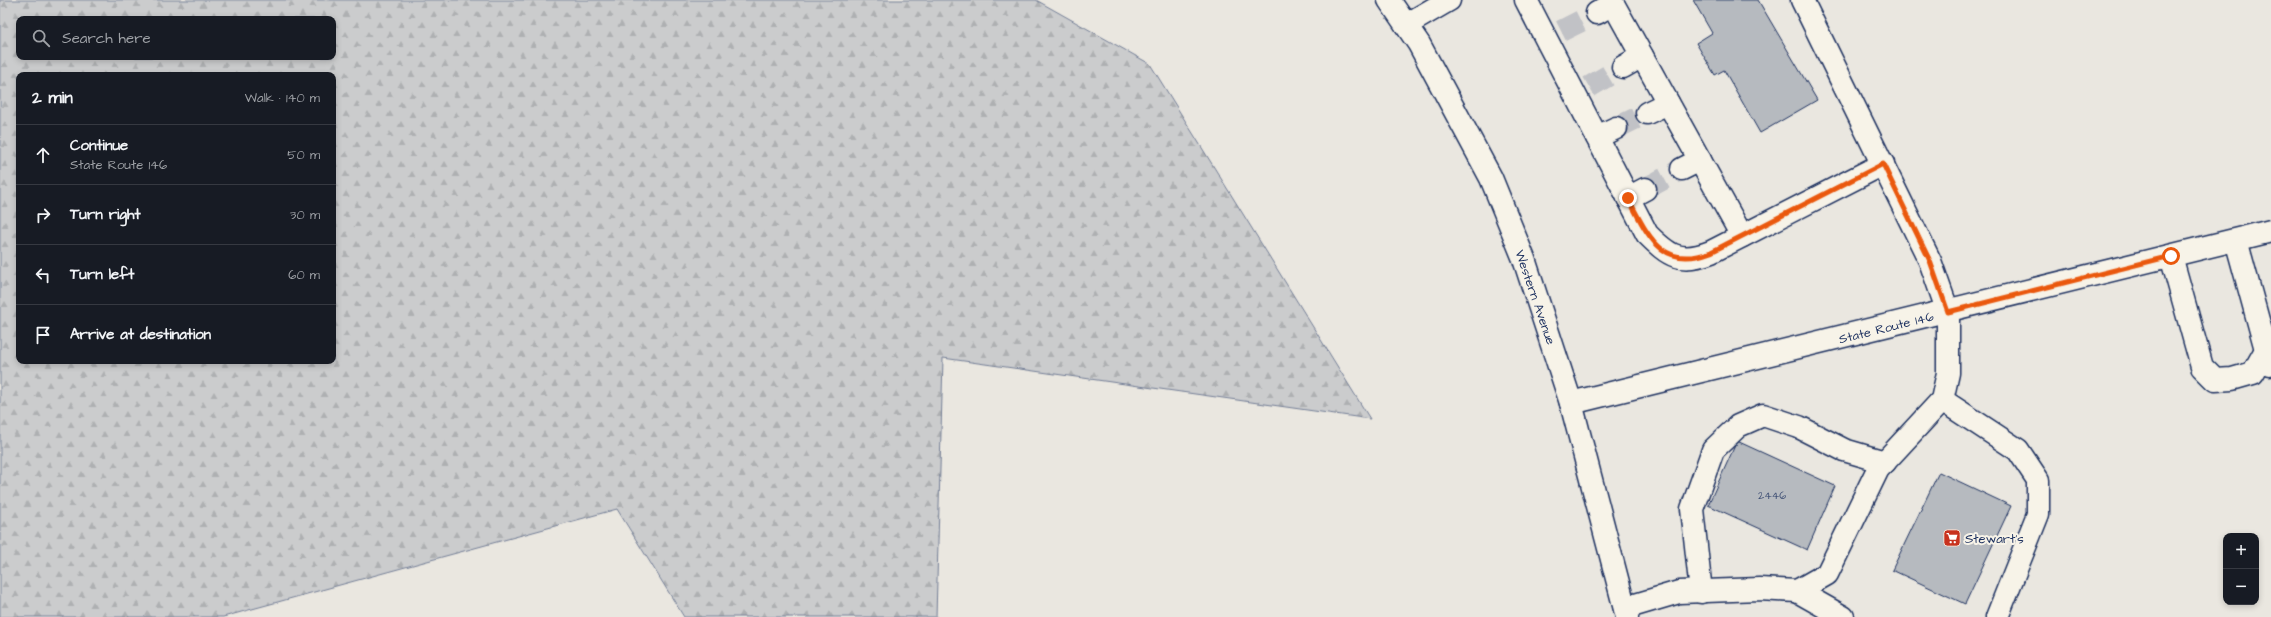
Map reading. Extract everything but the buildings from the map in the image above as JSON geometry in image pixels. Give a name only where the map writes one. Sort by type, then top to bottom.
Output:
[{"type":"main road","name":"Western Avenue","points":[[1389,0],[1419,44],[1491,178],[1524,259],[1571,403],[1626,613]]},
{"type":"main road","points":[[1406,25],[1449,0]]},
{"type":"main road","points":[[1526,0],[1554,35],[1582,91],[1637,193],[1647,234],[1664,252],[1680,258],[1694,258],[1742,236],[1883,164]]},
{"type":"main road","points":[[1797,591],[1827,574],[1878,469],[1942,400],[1948,373],[1948,312],[1930,261],[1802,0]]},
{"type":"main road","points":[[1607,6],[1642,56],[1668,103],[1691,165],[1742,236]]},
{"type":"main road","points":[[1623,67],[1642,56]]},
{"type":"main road","points":[[1648,113],[1668,103]]},
{"type":"main road","name":"State Route 146","points":[[1571,403],[1948,312],[2271,231]]},
{"type":"main road","points":[[2171,256],[2202,367],[2216,380],[2232,379],[2253,373],[2268,359],[2236,240]]},
{"type":"main road","points":[[1942,400],[2018,450],[2038,480],[2038,514],[1997,617]]},
{"type":"main road","points":[[1701,592],[1692,509],[1713,450],[1738,426],[1763,415],[1799,427],[1844,450],[1885,462]]},
{"type":"main road","points":[[1626,613],[1679,592],[1759,589],[1797,591],[1843,617]]},
{"type":"green space","points":[[0,0],[1036,0],[1150,64],[1370,419],[943,358],[936,617],[684,617],[617,509],[223,617],[0,617]]},
{"type":"tunnel","points":[[1561,31],[1597,13]]},
{"type":"tunnel","points":[[1589,87],[1623,67]]},
{"type":"tunnel","points":[[1616,128],[1647,113]]},
{"type":"tunnel","points":[[1645,189],[1682,169]]},
{"type":"place","name":"Stewart's","points":[[1952,538]]},
{"type":"route","points":[[1628,198],[1647,234],[1664,252],[1680,258],[1694,258],[1711,252],[1883,164],[1930,261],[1948,312],[2171,256]]}]
